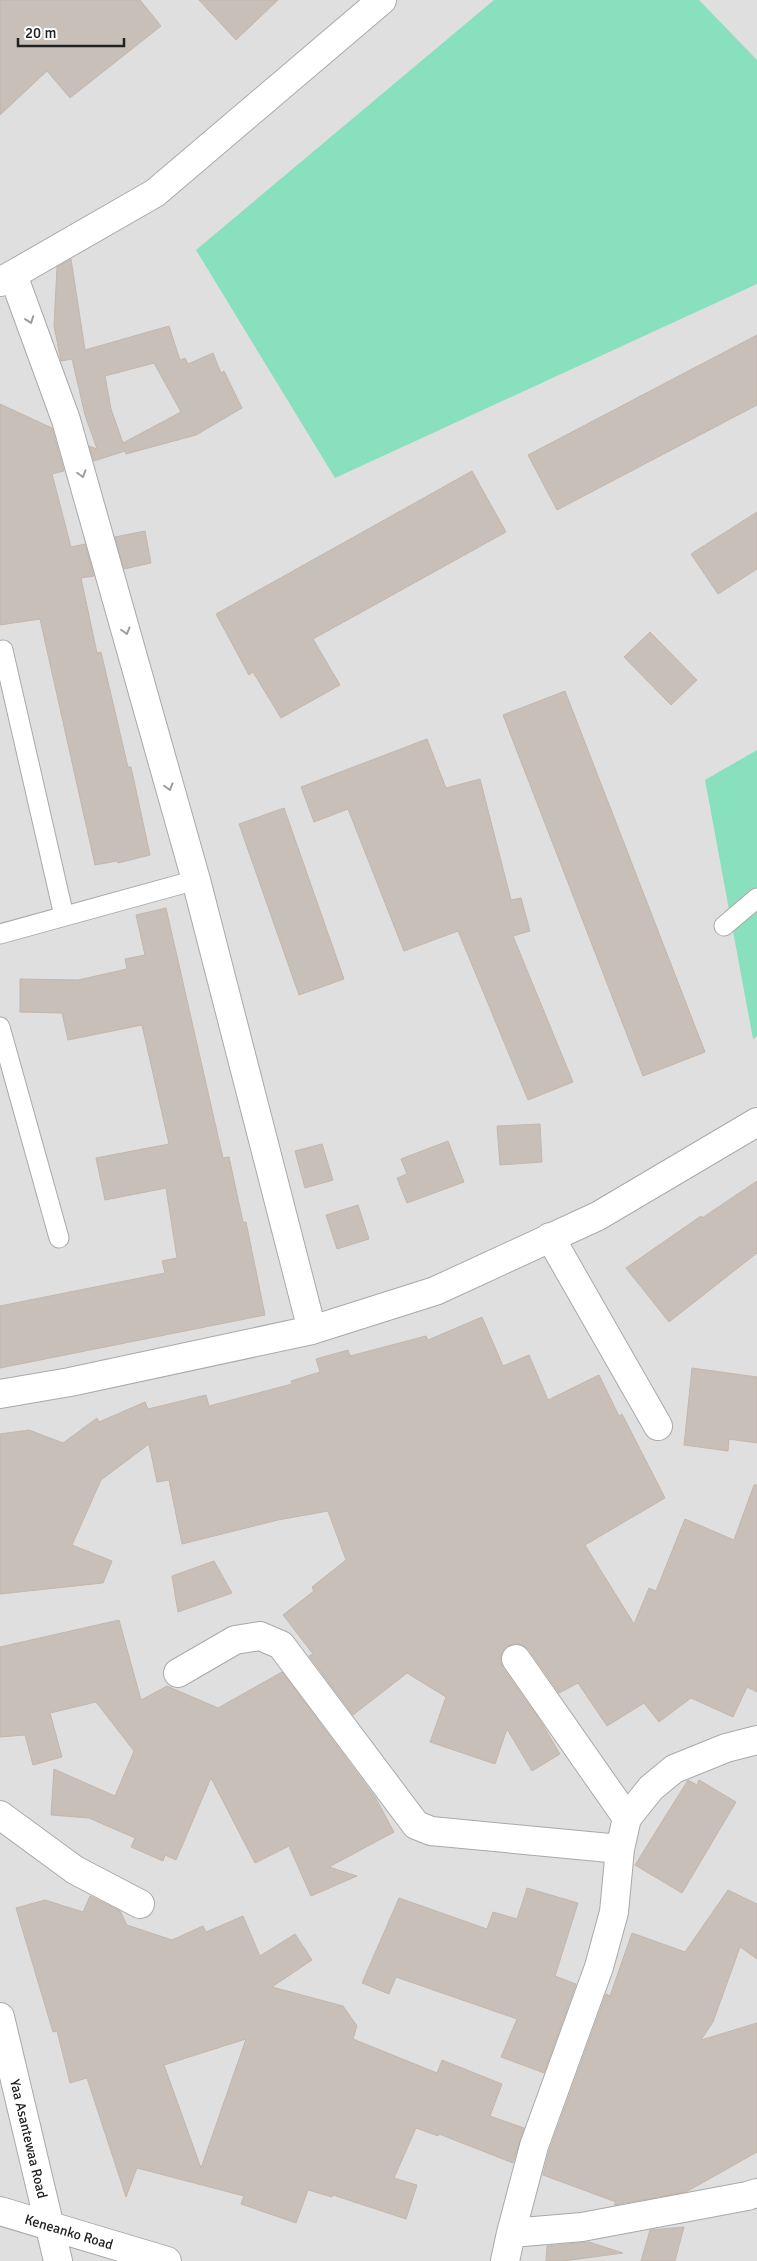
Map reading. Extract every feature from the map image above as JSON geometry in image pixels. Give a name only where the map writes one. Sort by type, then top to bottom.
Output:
[{"type":"street","points":[[312,1330],[196,880],[66,420],[6,278],[155,193],[382,0]]},
{"type":"street","points":[[0,1394],[70,1382],[312,1330],[435,1291],[598,1216],[757,1122]]},
{"type":"street","points":[[550,1237],[658,1426]]},
{"type":"street","points":[[178,1673],[235,1640],[260,1636],[281,1645],[416,1824],[431,1831],[620,1849]]},
{"type":"street","points":[[516,1659],[626,1818]]},
{"type":"street","points":[[505,2261],[534,2146],[599,1967],[614,1912],[620,1849],[626,1818],[651,1788],[674,1769],[726,1748],[757,1740]]},
{"type":"street","points":[[0,1815],[75,1870],[140,1904]]},
{"type":"street","name":"Yaa Asantewaa Road","points":[[0,2017],[58,2261]]},
{"type":"street","points":[[511,2233],[582,2227],[747,2196],[757,2192]]},
{"type":"street","name":"Keneanko Road","points":[[0,2211],[167,2261]]},
{"type":"lane","points":[[3,650],[64,916]]},
{"type":"lane","points":[[0,934],[196,880]]},
{"type":"lane","points":[[724,926],[757,898]]},
{"type":"lane","points":[[0,1027],[59,1238]]},
{"type":"shaded area","points":[[0,0],[757,0],[757,2261],[0,2261]]},
{"type":"green space","points":[[494,0],[699,0],[757,60],[757,284],[335,478],[196,250]]},
{"type":"green space","points":[[757,750],[757,1036],[753,1039],[705,780]]},
{"type":"building","points":[[0,0],[140,0],[161,26],[70,98],[47,71],[0,115]]},
{"type":"building","points":[[199,0],[278,0],[236,40]]},
{"type":"building","points":[[71,259],[85,350],[169,326],[180,360],[185,358],[188,364],[213,353],[221,373],[224,371],[242,408],[196,435],[126,454],[125,451],[94,461],[89,446],[97,449],[85,415],[72,359],[61,361],[54,326],[57,267]],"holes":[[[154,363],[181,412],[123,443],[111,409],[105,376]]]},
{"type":"building","points":[[757,335],[757,405],[557,510],[528,455]]},
{"type":"building","points":[[0,404],[52,428],[64,471],[52,474],[71,547],[85,544],[94,576],[81,578],[97,653],[101,652],[128,767],[131,767],[150,855],[118,863],[117,861],[95,865],[40,619],[0,625]]},
{"type":"building","points":[[472,471],[506,532],[313,639],[340,685],[281,718],[253,672],[249,675],[216,614]]},
{"type":"building","points":[[757,512],[757,569],[718,594],[691,554]]},
{"type":"building","points":[[145,531],[151,563],[124,569],[115,537]]},
{"type":"building","points":[[650,632],[697,680],[671,705],[624,657]]},
{"type":"building","points":[[565,691],[705,1052],[643,1076],[503,715]]},
{"type":"building","points":[[427,739],[446,788],[480,779],[511,900],[521,898],[530,931],[513,936],[573,1082],[528,1100],[458,931],[404,951],[348,809],[314,822],[301,787]]},
{"type":"building","points":[[284,808],[344,979],[299,995],[239,824]]},
{"type":"building","points":[[166,908],[223,1158],[229,1157],[243,1222],[246,1222],[265,1315],[0,1368],[0,1306],[165,1273],[162,1261],[177,1258],[166,1188],[105,1200],[96,1158],[169,1144],[142,1025],[68,1040],[62,1013],[20,1012],[20,979],[78,980],[127,969],[125,959],[145,955],[136,915]]},
{"type":"building","points":[[540,1124],[542,1162],[500,1165],[497,1126]]},
{"type":"building","points":[[448,1141],[464,1182],[407,1203],[397,1178],[407,1174],[401,1159]]},
{"type":"building","points":[[322,1144],[333,1180],[305,1188],[295,1151]]},
{"type":"building","points":[[757,1181],[757,1253],[669,1322],[626,1268],[701,1216],[702,1218]]},
{"type":"building","points":[[358,1205],[369,1239],[337,1249],[326,1215]]},
{"type":"building","points":[[482,1317],[503,1366],[529,1355],[548,1400],[599,1375],[619,1416],[622,1414],[665,1498],[585,1545],[634,1624],[649,1588],[656,1591],[685,1519],[734,1540],[754,1485],[757,1485],[757,1692],[747,1687],[733,1717],[691,1698],[659,1722],[644,1703],[607,1726],[578,1683],[559,1693],[529,1650],[523,1645],[515,1643],[507,1646],[502,1652],[500,1660],[503,1668],[541,1722],[560,1754],[532,1771],[507,1729],[495,1764],[430,1742],[446,1697],[407,1673],[353,1715],[309,1656],[313,1654],[283,1615],[314,1591],[312,1587],[346,1560],[328,1511],[278,1520],[182,1544],[169,1480],[157,1482],[149,1444],[101,1480],[72,1545],[112,1561],[103,1583],[0,1594],[0,1434],[29,1430],[63,1443],[97,1418],[99,1422],[145,1402],[148,1409],[206,1395],[209,1406],[292,1384],[291,1381],[320,1372],[316,1359],[348,1350],[350,1356],[426,1336],[428,1340]]},
{"type":"building","points":[[692,1368],[757,1377],[757,1443],[729,1439],[728,1451],[684,1445]]},
{"type":"building","points":[[214,1561],[232,1593],[178,1612],[172,1576]]},
{"type":"building","points":[[119,1620],[141,1700],[167,1686],[218,1708],[282,1672],[375,1797],[394,1832],[329,1867],[357,1876],[311,1896],[289,1846],[255,1863],[211,1778],[176,1860],[165,1855],[163,1861],[131,1847],[135,1838],[89,1818],[51,1815],[54,1769],[115,1796],[134,1751],[96,1702],[50,1713],[62,1757],[33,1765],[25,1735],[0,1737],[0,1647]]},
{"type":"building","points":[[688,1780],[697,1785],[699,1780],[736,1802],[682,1893],[635,1865]]},
{"type":"building","points":[[527,1888],[578,1903],[555,1976],[576,1984],[544,2073],[501,2057],[517,2019],[396,1977],[389,1994],[362,1983],[399,1898],[487,1929],[493,1912],[517,1919]]},
{"type":"building","points":[[728,1890],[757,1904],[757,1959],[740,1947],[713,2022],[701,2040],[757,2023],[757,2152],[686,2192],[614,2205],[616,2202],[543,2175],[549,2151],[606,1994],[610,1996],[632,1933],[685,1952]]},
{"type":"building","points":[[90,1896],[120,1911],[127,1925],[172,1940],[203,1926],[206,1932],[243,1916],[260,1956],[295,1934],[312,1960],[272,1987],[343,2006],[357,2026],[353,2039],[437,2073],[442,2060],[502,2084],[490,2116],[524,2128],[513,2163],[439,2134],[438,2136],[416,2128],[394,2178],[417,2185],[406,2219],[333,2195],[332,2197],[308,2190],[296,2223],[241,2204],[244,2196],[137,2168],[126,2197],[87,2078],[70,2083],[57,2031],[53,2032],[16,1908],[45,1900],[83,1912]],"holes":[[[246,2039],[201,2168],[164,2065]]]},
{"type":"building","points":[[684,2227],[675,2261],[641,2261],[650,2230]]},
{"type":"building","points":[[589,2242],[623,2253],[563,2261],[546,2261],[547,2246]]}]
